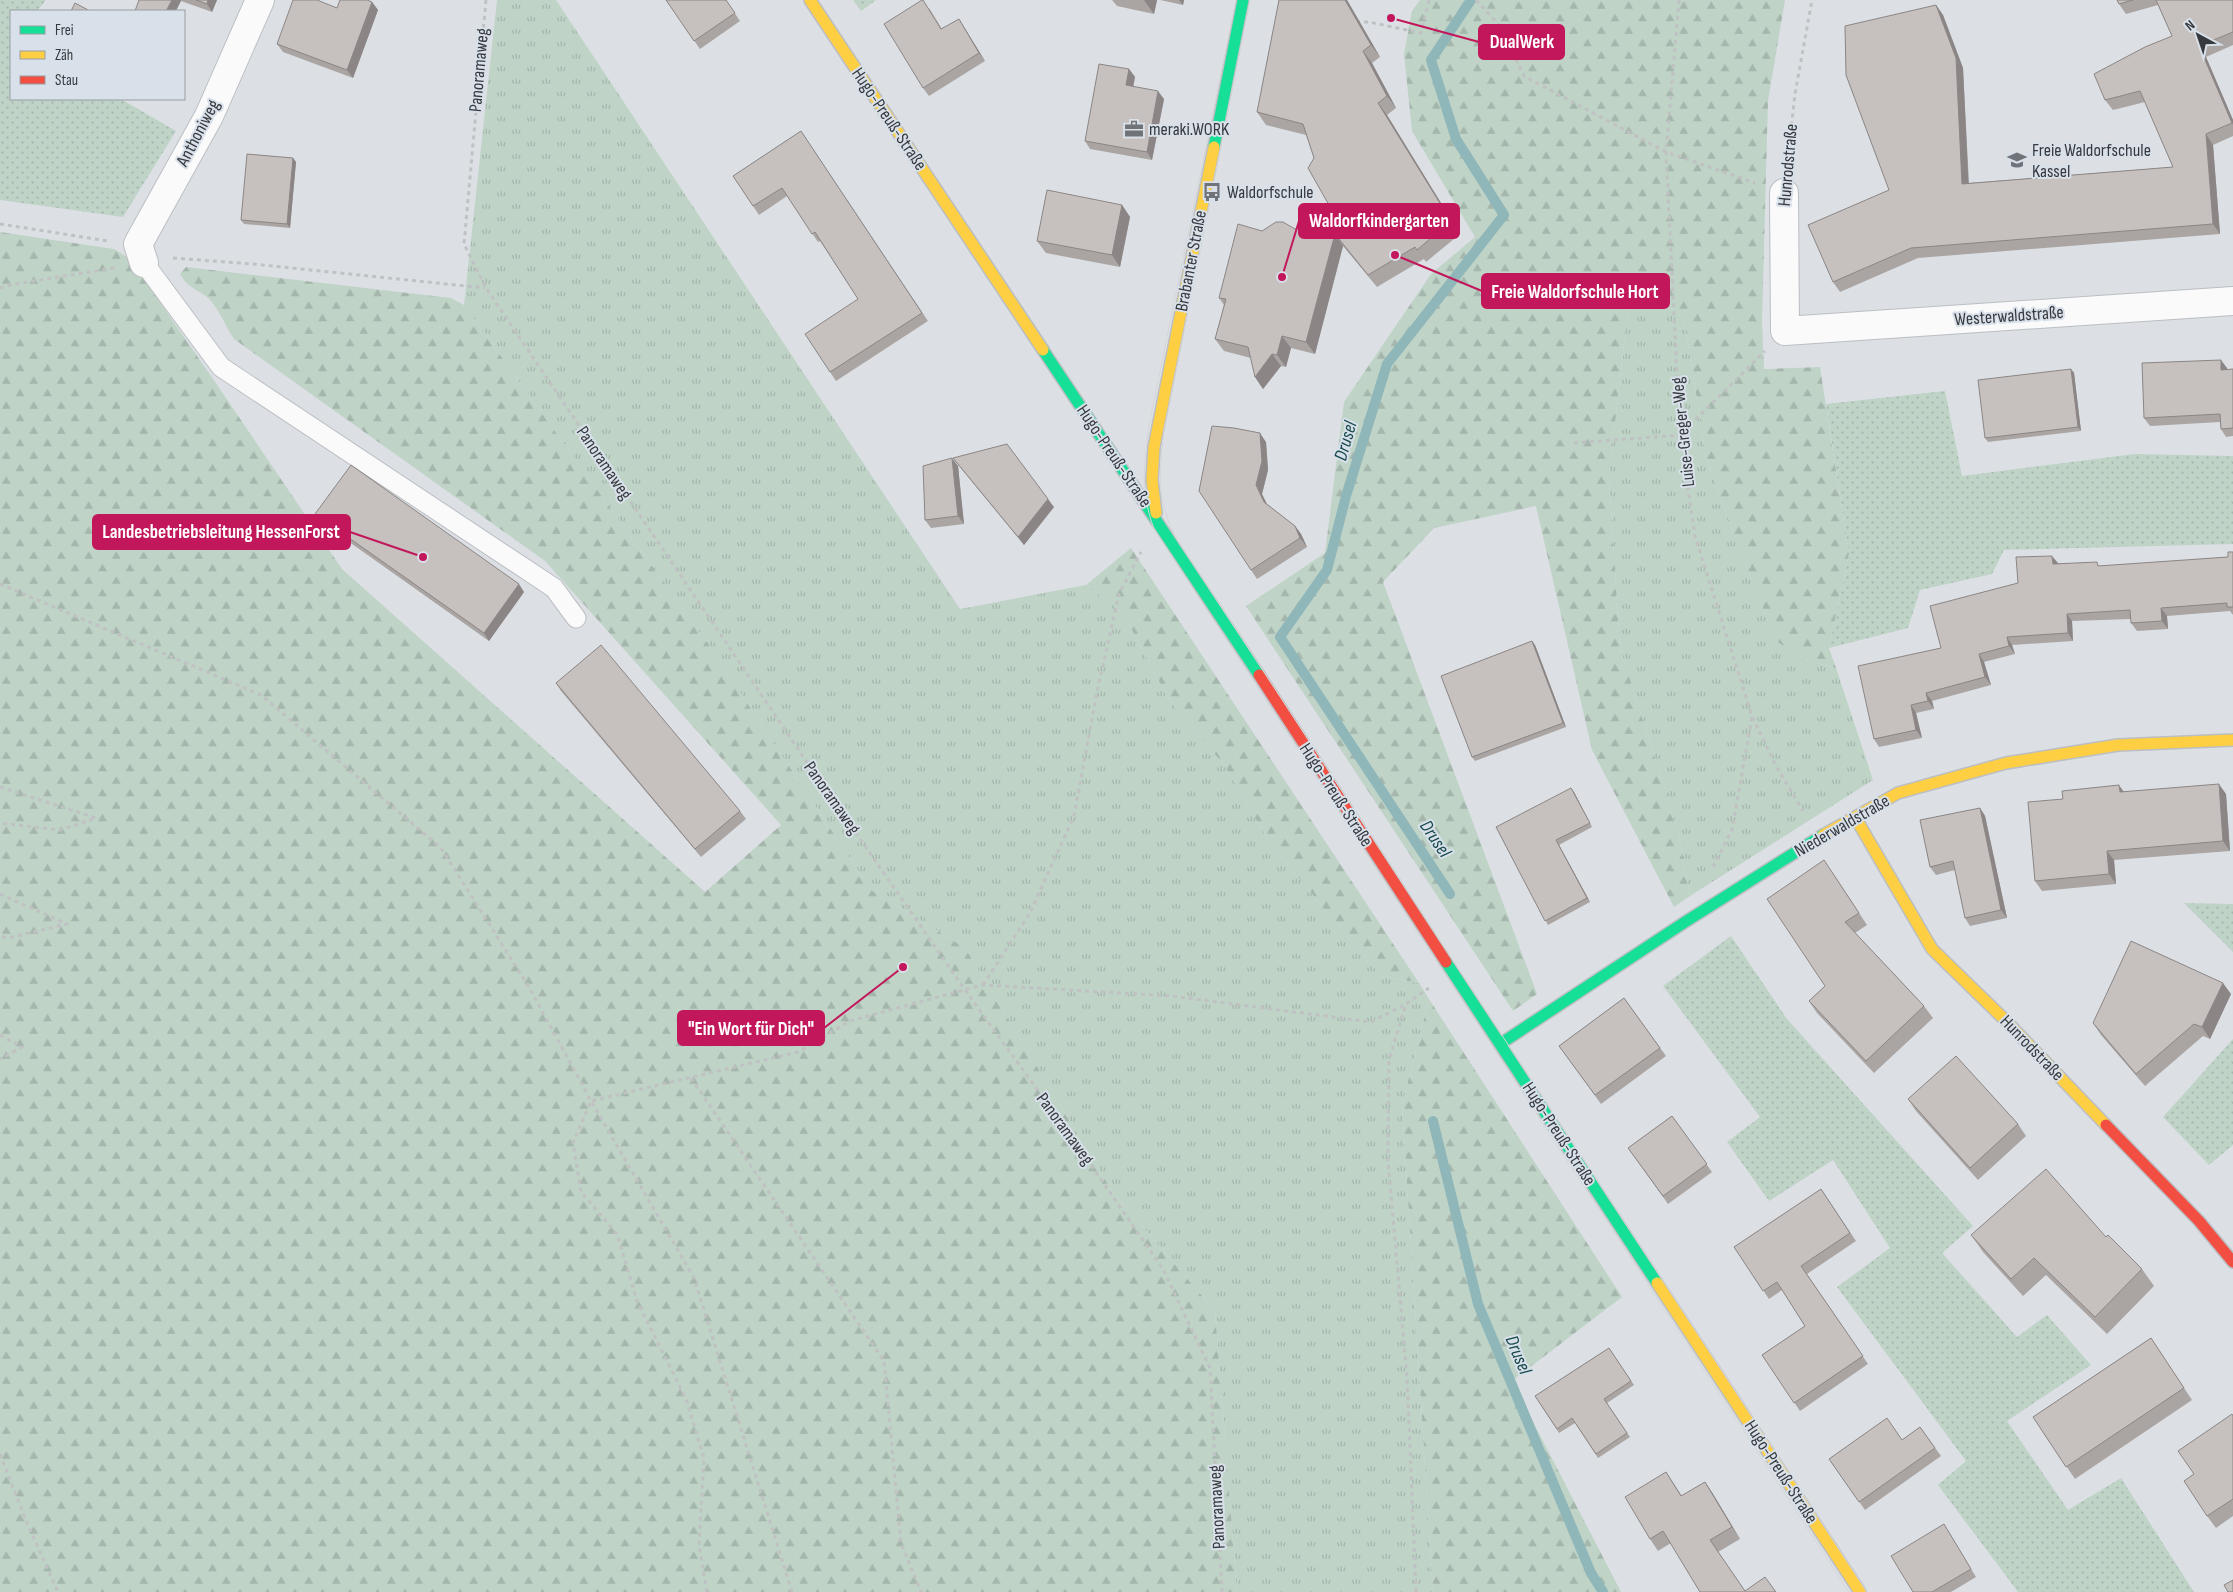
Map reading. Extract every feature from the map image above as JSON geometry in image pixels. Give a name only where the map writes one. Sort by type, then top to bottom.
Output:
[{"type":"street","name":"Anthoniweg","points":[[141,253],[209,116],[260,0]]},
{"type":"street","name":"Hugo-Preuß-Straße","points":[[810,0],[1158,522],[1860,1592]]},
{"type":"street","name":"Brabanter Straße","points":[[1158,522],[1152,496],[1152,464],[1242,0]]},
{"type":"street","name":"Hunrodstraße","points":[[1784,193],[1785,331]]},
{"type":"street","name":"Westerwaldstraße","points":[[1785,331],[2233,301]]},
{"type":"street","name":"Niederwaldstraße","points":[[1500,1044],[1685,922],[1819,837],[1898,793],[2006,763],[2118,745],[2233,740]]},
{"type":"street","name":"Hunrodstraße","points":[[1854,817],[1932,949],[2033,1049],[2199,1221],[2233,1262]]},
{"type":"lane","points":[[141,253],[221,367],[554,588],[576,618]]},
{"type":"path","name":"Panoramaweg","points":[[486,0],[464,244],[486,288],[815,774],[965,990],[1068,1132],[1163,1268],[1210,1368],[1222,1592]]},
{"type":"path","points":[[1351,22],[1368,22],[1421,33],[1429,0]]},
{"type":"path","points":[[1476,0],[1499,24],[1524,76],[1666,152],[1784,193]]},
{"type":"path","name":"Luise-Greger-Weg","points":[[1679,0],[1666,152],[1680,435],[1695,536],[1752,716],[1775,764],[1819,837]]},
{"type":"path","name":"Hunrodstraße","points":[[1784,193],[1795,94],[1812,0]]},
{"type":"path","points":[[0,224],[108,240]]},
{"type":"path","points":[[0,288],[141,253],[161,257],[253,264],[486,288]]},
{"type":"path","points":[[1574,443],[1680,435],[1785,331]]},
{"type":"path","points":[[982,985],[1030,912],[1074,816],[1098,687],[1119,594],[1158,522]]},
{"type":"path","points":[[0,584],[261,695],[441,848],[529,987],[591,1101],[694,1278],[792,1592]]},
{"type":"path","points":[[1711,872],[1732,830],[1752,716]]},
{"type":"path","points":[[0,787],[96,818],[60,830],[0,823]]},
{"type":"path","points":[[0,894],[67,924],[8,938],[0,936]]},
{"type":"path","points":[[591,1101],[798,1052],[850,1021],[982,985],[1172,996],[1371,1022],[1406,1004],[1452,972]]},
{"type":"path","points":[[1406,1004],[1389,1060],[1388,1161],[1407,1376],[1416,1592]]},
{"type":"path","points":[[0,1035],[22,1047],[0,1059]]},
{"type":"path","points":[[692,1078],[884,1361],[901,1543],[921,1592]]},
{"type":"path","points":[[591,1101],[573,1143],[582,1192],[618,1234],[637,1301],[686,1399],[704,1458],[699,1545],[707,1592]]},
{"type":"path","points":[[0,1454],[27,1523],[58,1592]]},
{"type":"green space","points":[[0,0],[46,0],[38,10],[10,10],[10,100],[123,100],[176,131],[123,217],[0,200]]},
{"type":"green space","points":[[497,0],[556,0],[960,609],[1086,585],[1123,613],[1169,700],[1224,765],[1271,845],[1381,976],[1419,983],[1429,999],[1402,1105],[1433,1592],[1237,1592],[1215,1311],[1112,1191],[965,948],[871,890],[706,641],[464,305]]},
{"type":"green space","points":[[853,0],[876,0],[861,11]]},
{"type":"green space","points":[[1420,0],[1785,0],[1768,101],[1762,322],[1764,369],[1820,367],[1849,554],[1829,648],[1836,668],[1808,661],[1776,641],[1739,549],[1706,457],[1684,318],[1631,281],[1609,477],[1620,648],[1678,831],[1690,896],[1674,907],[1592,750],[1536,506],[1434,528],[1383,582],[1537,994],[1513,1011],[1246,606],[1325,553],[1344,402],[1431,274],[1475,237],[1412,131],[1404,54],[1412,11]]},
{"type":"green space","points":[[0,232],[114,249],[130,259],[342,569],[705,892],[781,825],[545,561],[234,339],[212,303],[190,286],[180,274],[186,267],[451,298],[464,305],[706,641],[871,890],[965,948],[1112,1191],[1215,1311],[1237,1592],[0,1592]]},
{"type":"green space","points":[[1631,281],[1684,318],[1706,457],[1739,549],[1776,641],[1808,661],[1836,668],[1873,780],[1690,896],[1678,831],[1620,648],[1609,477]]},
{"type":"green space","points":[[1945,391],[1962,476],[2135,454],[2233,456],[2233,544],[2004,550],[1992,574],[1920,590],[1908,628],[1829,648],[1849,554],[1826,404]]},
{"type":"green space","points":[[1131,548],[1419,983],[1381,976],[1271,845],[1224,765],[1169,700],[1123,613],[1086,585]]},
{"type":"green space","points":[[2184,903],[2233,904],[2233,952]]},
{"type":"green space","points":[[1731,936],[1787,1019],[1973,1226],[1942,1253],[2017,1337],[2047,1315],[2091,1365],[2007,1421],[2068,1510],[2121,1478],[2194,1592],[2018,1592],[1938,1485],[1966,1461],[1837,1287],[1890,1248],[1833,1160],[1769,1201],[1727,1142],[1760,1117],[1663,986]]},
{"type":"green space","points":[[1429,999],[1622,1297],[1512,1381],[1621,1592],[1433,1592],[1402,1105]]},
{"type":"green space","points":[[2233,1039],[2233,1145],[2209,1165],[2163,1117]]},
{"type":"building","points":[[139,0],[172,0],[167,10],[135,10]]},
{"type":"building","points":[[196,0],[208,0],[207,4]]},
{"type":"building","points":[[293,0],[317,0],[337,8],[340,0],[367,0],[372,2],[347,70],[277,44]]},
{"type":"building","points":[[666,0],[726,0],[735,13],[694,41]]},
{"type":"building","points":[[922,0],[941,29],[959,19],[979,53],[923,88],[884,24]]},
{"type":"building","points":[[1279,0],[1345,0],[1371,45],[1363,51],[1387,96],[1378,103],[1451,221],[1417,250],[1415,247],[1368,275],[1335,234],[1306,342],[1282,336],[1277,355],[1272,354],[1255,377],[1248,347],[1215,339],[1226,299],[1219,298],[1238,224],[1262,231],[1276,222],[1283,222],[1295,229],[1334,214],[1308,168],[1314,158],[1303,124],[1257,112]]},
{"type":"building","points":[[2117,0],[2133,0],[2119,4]]},
{"type":"building","points":[[2156,0],[2233,0],[2233,32],[2199,46],[2232,123],[2206,134],[2213,224],[1911,248],[1833,282],[1808,225],[1889,190],[1846,75],[1845,26],[1936,5],[1956,58],[1962,184],[2173,167],[2140,91],[2105,100],[2094,74],[2145,47],[2172,36]]},
{"type":"building","points":[[75,3],[88,10],[72,10]]},
{"type":"building","points":[[1099,64],[1129,69],[1126,85],[1158,91],[1147,152],[1085,141]]},
{"type":"building","points":[[801,131],[922,313],[830,372],[805,334],[858,299],[815,232],[812,234],[782,188],[753,206],[733,176]]},
{"type":"building","points":[[247,154],[293,158],[287,224],[241,220]]},
{"type":"building","points":[[1047,190],[1122,205],[1112,255],[1037,241]]},
{"type":"building","points":[[2221,360],[2221,370],[2233,369],[2233,428],[2221,429],[2220,414],[2144,418],[2142,363]]},
{"type":"building","points":[[2071,369],[2078,427],[1985,438],[1978,380]]},
{"type":"building","points":[[1212,426],[1260,433],[1262,461],[1256,485],[1264,502],[1295,526],[1300,538],[1251,570],[1199,491]]},
{"type":"building","points":[[1007,444],[1048,499],[1018,537],[953,458]]},
{"type":"building","points":[[952,458],[958,516],[925,520],[923,466]]},
{"type":"building","points":[[351,465],[519,584],[484,633],[315,514]]},
{"type":"building","points":[[2228,552],[2233,552],[2233,607],[2227,607],[2227,603],[2161,608],[2162,621],[2131,623],[2130,610],[2067,614],[2068,633],[2007,637],[2009,646],[1979,654],[1985,677],[1926,693],[1928,701],[1911,705],[1916,730],[1874,739],[1858,666],[1941,648],[1930,606],[2018,583],[2016,557],[2052,556],[2053,564],[2097,562],[2098,566],[2228,557]]},
{"type":"building","points":[[1532,641],[1563,723],[1472,757],[1441,676]]},
{"type":"building","points":[[601,645],[740,811],[695,849],[556,683]]},
{"type":"building","points":[[2219,784],[2223,841],[2107,851],[2109,874],[2035,881],[2028,802],[2063,799],[2062,791],[2119,785],[2120,792]]},
{"type":"building","points":[[1571,788],[1590,823],[1556,840],[1587,898],[1545,921],[1496,827]]},
{"type":"building","points":[[1980,808],[2001,910],[1965,918],[1953,861],[1930,867],[1920,820]]},
{"type":"building","points":[[1824,860],[1859,913],[1845,922],[1924,1006],[1866,1061],[1809,1001],[1825,986],[1767,899]]},
{"type":"building","points":[[2131,941],[2223,983],[2202,1027],[2194,1024],[2136,1074],[2093,1023]]},
{"type":"building","points":[[1624,998],[1660,1048],[1595,1095],[1559,1046]]},
{"type":"building","points":[[1956,1056],[2018,1124],[1970,1168],[1908,1099]]},
{"type":"building","points":[[1672,1116],[1707,1164],[1663,1196],[1628,1148]]},
{"type":"building","points":[[2046,1169],[2106,1237],[2108,1235],[2142,1269],[2095,1317],[2034,1258],[2011,1279],[1971,1235]]},
{"type":"building","points":[[1821,1189],[1850,1233],[1801,1266],[1863,1356],[1794,1403],[1762,1355],[1805,1326],[1777,1282],[1763,1291],[1734,1247]]},
{"type":"building","points":[[2151,1338],[2184,1388],[2066,1467],[2033,1417]]},
{"type":"building","points":[[1609,1348],[1631,1381],[1604,1399],[1627,1433],[1596,1454],[1572,1418],[1557,1429],[1535,1396]]},
{"type":"building","points":[[2232,1414],[2233,1499],[2207,1516],[2184,1481],[2194,1474],[2178,1451]]},
{"type":"building","points":[[1887,1418],[1902,1440],[1920,1427],[1935,1448],[1859,1502],[1829,1459]]},
{"type":"building","points":[[1666,1472],[1681,1496],[1705,1482],[1732,1527],[1710,1540],[1745,1591],[1765,1577],[1776,1592],[1700,1592],[1663,1531],[1650,1539],[1625,1497]]},
{"type":"building","points":[[1944,1524],[1971,1569],[1932,1592],[1913,1592],[1891,1556]]},
{"type":"building","points":[[2233,1580],[2233,1592],[2228,1592],[2224,1585]]},
{"type":"waterway","name":"Drusel","points":[[1450,894],[1280,637],[1327,570],[1346,496],[1387,364],[1504,215],[1456,139],[1431,60],[1471,0]]},
{"type":"waterway","name":"Drusel","points":[[1433,1121],[1478,1304],[1591,1573],[1603,1592]]},
{"type":"tram line","points":[[1236,0],[1149,425],[1144,478],[1147,502],[1154,529],[1849,1592]]},
{"type":"tram line","points":[[1250,0],[1164,431],[1160,473],[1162,498],[1170,524],[1176,538],[1867,1592]]},
{"type":"traffic: fast","points":[[1214,147],[1243,0]]},
{"type":"traffic: fast","points":[[1043,350],[1259,675]]},
{"type":"traffic: fast","points":[[1500,1044],[1685,922],[1823,835]]},
{"type":"traffic: fast","points":[[1446,962],[1657,1283]]},
{"type":"traffic: slow","points":[[810,0],[1043,350]]},
{"type":"traffic: slow","points":[[1156,513],[1152,480],[1154,447],[1214,147]]},
{"type":"traffic: slow","points":[[1823,835],[1898,793],[2006,763],[2118,745],[2233,740]]},
{"type":"traffic: slow","points":[[1855,817],[1932,949],[2005,1020],[2106,1125]]},
{"type":"traffic: slow","points":[[1657,1283],[1860,1592]]},
{"type":"traffic: jam","points":[[1259,675],[1446,962]]},
{"type":"traffic: jam","points":[[2106,1125],[2199,1221],[2233,1262]]},
{"type":"place","name":"DualWerk","points":[[1391,18]]},
{"type":"place","name":"meraki.WORK","points":[[1134,129]]},
{"type":"place","name":"Freie Waldorfschule Kassel","points":[[2017,160]]},
{"type":"place","name":"Waldorfschule","points":[[1212,192]]},
{"type":"place","name":"Freie Waldorfschule Hort","points":[[1395,255]]},
{"type":"place","name":"Waldorfkindergarten","points":[[1282,277]]},
{"type":"place","name":"Landesbetriebsleitung HessenForst","points":[[423,557]]},
{"type":"place","name":"\"Ein Wort für Dich\"","points":[[903,967]]}]
